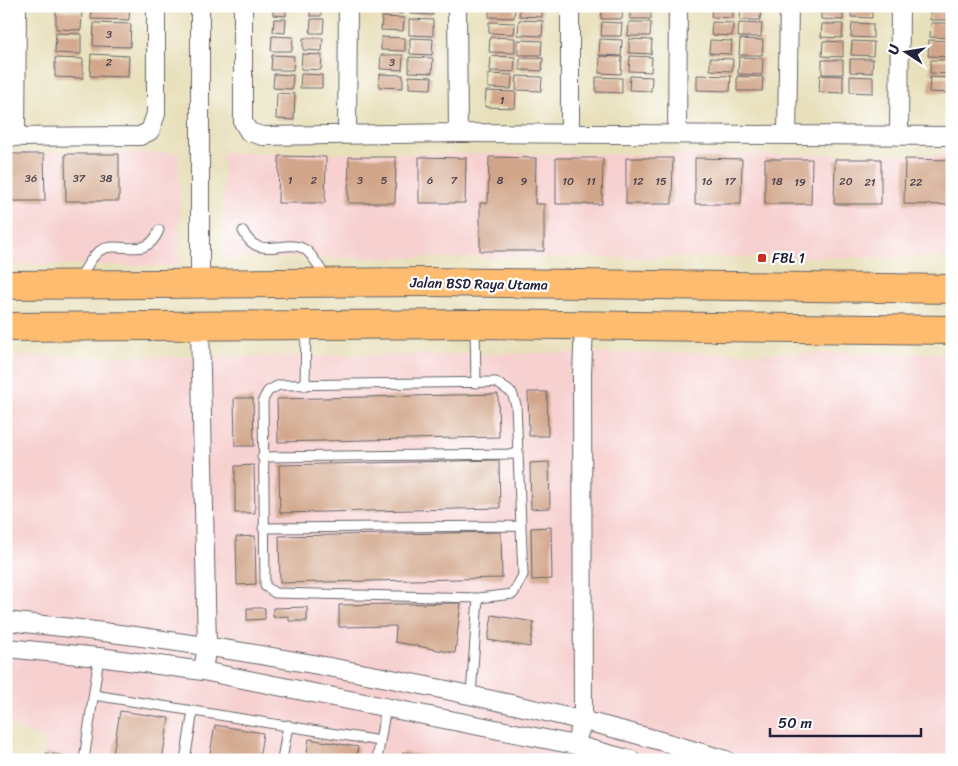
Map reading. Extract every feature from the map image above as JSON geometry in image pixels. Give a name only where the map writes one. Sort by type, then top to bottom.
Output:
[{"type":"main road","name":"Jalan BSD Raya Utama","points":[[6,285],[200,285],[329,282],[869,290],[952,289]]},
{"type":"main road","points":[[869,290],[870,330]]},
{"type":"main road","points":[[6,327],[475,324],[952,330]]},
{"type":"street","points":[[17,6],[11,137],[140,136],[150,131],[156,114],[156,6]]},
{"type":"street","points":[[200,6],[200,285]]},
{"type":"street","points":[[243,6],[243,122],[249,132],[263,136],[458,132],[952,136]]},
{"type":"street","points":[[347,135],[348,6]]},
{"type":"street","points":[[457,6],[458,132]]},
{"type":"street","points":[[570,6],[570,133]]},
{"type":"street","points":[[677,134],[678,6]]},
{"type":"street","points":[[787,135],[789,6]]},
{"type":"street","points":[[899,136],[900,6]]},
{"type":"street","points":[[575,745],[583,720],[582,374],[584,326]]},
{"type":"street","points":[[200,327],[207,645],[203,671]]},
{"type":"street","points":[[6,621],[207,645],[471,695],[583,720],[726,760]]},
{"type":"street","points":[[6,648],[99,657],[203,671],[575,745],[632,760]]},
{"type":"lane","points":[[75,285],[97,252],[105,249],[145,246],[155,241],[159,230]]},
{"type":"lane","points":[[243,231],[248,242],[258,247],[298,247],[306,250],[329,282]]},
{"type":"lane","points":[[475,324],[476,383]]},
{"type":"lane","points":[[305,386],[306,326]]},
{"type":"lane","points":[[496,382],[512,393],[516,405],[523,575],[518,588],[513,594],[478,598],[275,593],[265,586],[262,456],[263,400],[268,392],[280,385],[476,383],[496,382]]},
{"type":"lane","points":[[262,456],[517,454]]},
{"type":"lane","points":[[263,528],[521,526]]},
{"type":"lane","points":[[471,695],[478,598]]},
{"type":"lane","points":[[84,760],[99,657]]},
{"type":"lane","points":[[94,695],[380,741]]},
{"type":"lane","points":[[377,760],[386,706]]},
{"type":"lane","points":[[185,760],[193,711]]},
{"type":"lane","points":[[282,760],[288,726]]},
{"type":"shaded area","points":[[6,152],[179,153],[180,266],[6,264]]},
{"type":"shaded area","points":[[223,153],[952,155],[952,257],[225,258]]},
{"type":"shaded area","points":[[558,353],[952,353],[952,760],[42,760],[47,740],[6,724],[6,356],[228,357]]},
{"type":"building","points":[[92,6],[130,6],[129,20],[91,19]]},
{"type":"building","points":[[273,6],[286,6],[286,16],[273,15]]},
{"type":"building","points":[[311,6],[321,6],[321,16],[310,16]]},
{"type":"building","points":[[382,6],[402,6],[402,14],[382,13]]},
{"type":"building","points":[[410,6],[433,6],[433,15],[410,14]]},
{"type":"building","points":[[489,6],[515,6],[514,18],[489,17]]},
{"type":"building","points":[[520,6],[542,6],[542,17],[519,16]]},
{"type":"building","points":[[602,6],[623,6],[622,19],[601,19]]},
{"type":"building","points":[[630,6],[651,6],[651,19],[630,19]]},
{"type":"building","points":[[712,6],[733,6],[733,18],[711,17]]},
{"type":"building","points":[[821,6],[843,6],[843,20],[821,19]]},
{"type":"building","points":[[851,6],[872,6],[872,18],[851,17]]},
{"type":"building","points":[[930,6],[952,6],[952,20],[930,20]]},
{"type":"building","points":[[741,8],[761,8],[760,20],[740,20]]},
{"type":"building","points":[[56,10],[82,12],[81,30],[56,29]]},
{"type":"building","points":[[382,17],[404,18],[403,31],[381,30]]},
{"type":"building","points":[[274,19],[286,19],[285,33],[273,32]]},
{"type":"building","points":[[311,19],[324,19],[323,33],[310,33]]},
{"type":"building","points":[[409,19],[433,20],[433,36],[409,35]]},
{"type":"building","points":[[519,20],[543,21],[542,36],[518,35]]},
{"type":"building","points":[[489,22],[515,23],[514,34],[489,33]]},
{"type":"building","points":[[602,22],[622,23],[621,36],[601,36]]},
{"type":"building","points":[[629,22],[651,22],[650,36],[628,36]]},
{"type":"building","points":[[712,22],[733,23],[732,36],[711,35]]},
{"type":"building","points":[[94,23],[131,24],[130,47],[93,46]]},
{"type":"building","points":[[739,23],[762,24],[761,37],[738,37]]},
{"type":"building","points":[[852,23],[873,24],[873,38],[851,37]]},
{"type":"building","points":[[931,23],[951,23],[951,38],[930,37]]},
{"type":"building","points":[[822,24],[843,24],[842,38],[821,37]]},
{"type":"building","points":[[56,33],[81,34],[81,54],[55,53]]},
{"type":"building","points":[[272,36],[293,37],[292,51],[271,51]]},
{"type":"building","points":[[381,37],[405,38],[405,51],[381,50]]},
{"type":"building","points":[[490,37],[515,38],[515,53],[489,52]]},
{"type":"building","points":[[303,38],[323,38],[322,51],[303,50]]},
{"type":"building","points":[[410,38],[433,39],[432,55],[410,54]]},
{"type":"building","points":[[600,39],[622,40],[621,56],[599,55]]},
{"type":"building","points":[[629,39],[652,40],[651,54],[629,53]]},
{"type":"building","points":[[740,39],[763,40],[762,55],[739,55]]},
{"type":"building","points":[[518,40],[542,41],[541,55],[518,55]]},
{"type":"building","points":[[710,40],[732,41],[731,54],[709,53]]},
{"type":"building","points":[[929,40],[952,41],[951,57],[928,56]]},
{"type":"building","points":[[823,41],[843,42],[843,57],[822,56]]},
{"type":"building","points":[[852,41],[874,42],[873,56],[851,55]]},
{"type":"building","points":[[91,54],[129,56],[128,77],[90,76]]},
{"type":"building","points":[[302,54],[322,55],[321,70],[301,69]]},
{"type":"building","points":[[272,55],[294,56],[293,70],[271,70]]},
{"type":"building","points":[[381,55],[403,55],[402,70],[380,69]]},
{"type":"building","points":[[491,56],[515,57],[514,72],[490,71]]},
{"type":"building","points":[[600,56],[622,57],[621,74],[599,73]]},
{"type":"building","points":[[630,56],[652,57],[651,72],[629,71]]},
{"type":"building","points":[[409,57],[433,58],[432,73],[409,72]]},
{"type":"building","points":[[739,57],[763,58],[762,75],[738,74]]},
{"type":"building","points":[[55,58],[83,59],[83,78],[55,77]]},
{"type":"building","points":[[520,58],[543,58],[542,71],[520,70]]},
{"type":"building","points":[[710,58],[733,59],[732,71],[710,70]]},
{"type":"building","points":[[850,59],[873,59],[872,73],[850,72]]},
{"type":"building","points":[[822,60],[843,60],[843,74],[822,74]]},
{"type":"building","points":[[931,60],[952,60],[952,74],[930,73]]},
{"type":"building","points":[[274,74],[293,75],[292,89],[273,88]]},
{"type":"building","points":[[301,74],[322,75],[322,88],[300,88]]},
{"type":"building","points":[[380,74],[403,75],[403,88],[379,87]]},
{"type":"building","points":[[488,74],[512,75],[511,89],[488,88]]},
{"type":"building","points":[[697,75],[731,76],[730,91],[697,90]]},
{"type":"building","points":[[820,75],[843,76],[843,93],[819,92]]},
{"type":"building","points":[[409,76],[432,77],[431,89],[409,88]]},
{"type":"building","points":[[517,76],[542,77],[541,91],[516,90]]},
{"type":"building","points":[[630,76],[652,77],[651,91],[629,90]]},
{"type":"building","points":[[737,76],[763,77],[762,91],[737,91]]},
{"type":"building","points":[[850,76],[873,77],[873,93],[850,92]]},
{"type":"building","points":[[596,77],[622,78],[622,93],[596,92]]},
{"type":"building","points":[[930,77],[951,78],[950,93],[929,92]]},
{"type":"building","points":[[486,91],[516,92],[515,108],[485,107]]},
{"type":"building","points":[[277,93],[295,94],[294,120],[276,119]]},
{"type":"building","points":[[6,154],[44,154],[45,201],[6,201]]},
{"type":"building","points":[[65,154],[119,154],[119,201],[66,201]]},
{"type":"building","points":[[279,156],[326,157],[325,203],[278,203]]},
{"type":"building","points":[[349,157],[396,157],[395,203],[348,203]]},
{"type":"building","points":[[419,157],[466,158],[465,203],[419,203]]},
{"type":"building","points":[[489,157],[536,158],[535,204],[544,204],[544,251],[480,251],[480,203],[488,203]]},
{"type":"building","points":[[556,158],[603,158],[602,204],[556,204]]},
{"type":"building","points":[[626,158],[673,158],[672,204],[626,204]]},
{"type":"building","points":[[695,158],[742,159],[741,204],[695,204]]},
{"type":"building","points":[[765,159],[812,159],[811,204],[765,204]]},
{"type":"building","points":[[835,159],[881,159],[881,204],[834,204]]},
{"type":"building","points":[[905,159],[951,160],[951,205],[904,204]]},
{"type":"building","points":[[528,392],[547,392],[548,436],[529,436]]},
{"type":"building","points":[[498,394],[499,437],[278,442],[277,399]]},
{"type":"building","points":[[234,398],[253,398],[254,446],[235,446]]},
{"type":"building","points":[[499,460],[500,508],[280,513],[279,465]]},
{"type":"building","points":[[549,462],[550,508],[531,509],[530,463]]},
{"type":"building","points":[[254,465],[255,513],[235,513],[235,466]]},
{"type":"building","points":[[551,527],[552,579],[532,580],[531,528]]},
{"type":"building","points":[[501,532],[502,578],[280,583],[279,536]]},
{"type":"building","points":[[255,536],[256,584],[237,585],[236,537]]},
{"type":"building","points":[[461,603],[455,653],[395,642],[396,626],[339,627],[339,605]]},
{"type":"building","points":[[307,607],[307,621],[289,621],[289,616],[273,617],[273,608]]},
{"type":"building","points":[[247,608],[265,608],[265,619],[247,620]]},
{"type":"building","points":[[492,615],[534,622],[530,647],[488,640]]},
{"type":"building","points":[[120,711],[169,718],[162,760],[112,760]]},
{"type":"building","points":[[215,725],[263,733],[259,760],[209,760]]},
{"type":"building","points":[[309,739],[358,747],[356,760],[306,760]]},
{"type":"building","points":[[403,752],[428,756],[427,760],[402,760]]},
{"type":"building","points":[[46,753],[65,756],[65,760],[45,760]]},
{"type":"place","name":"FBL 1","points":[[762,258]]}]
